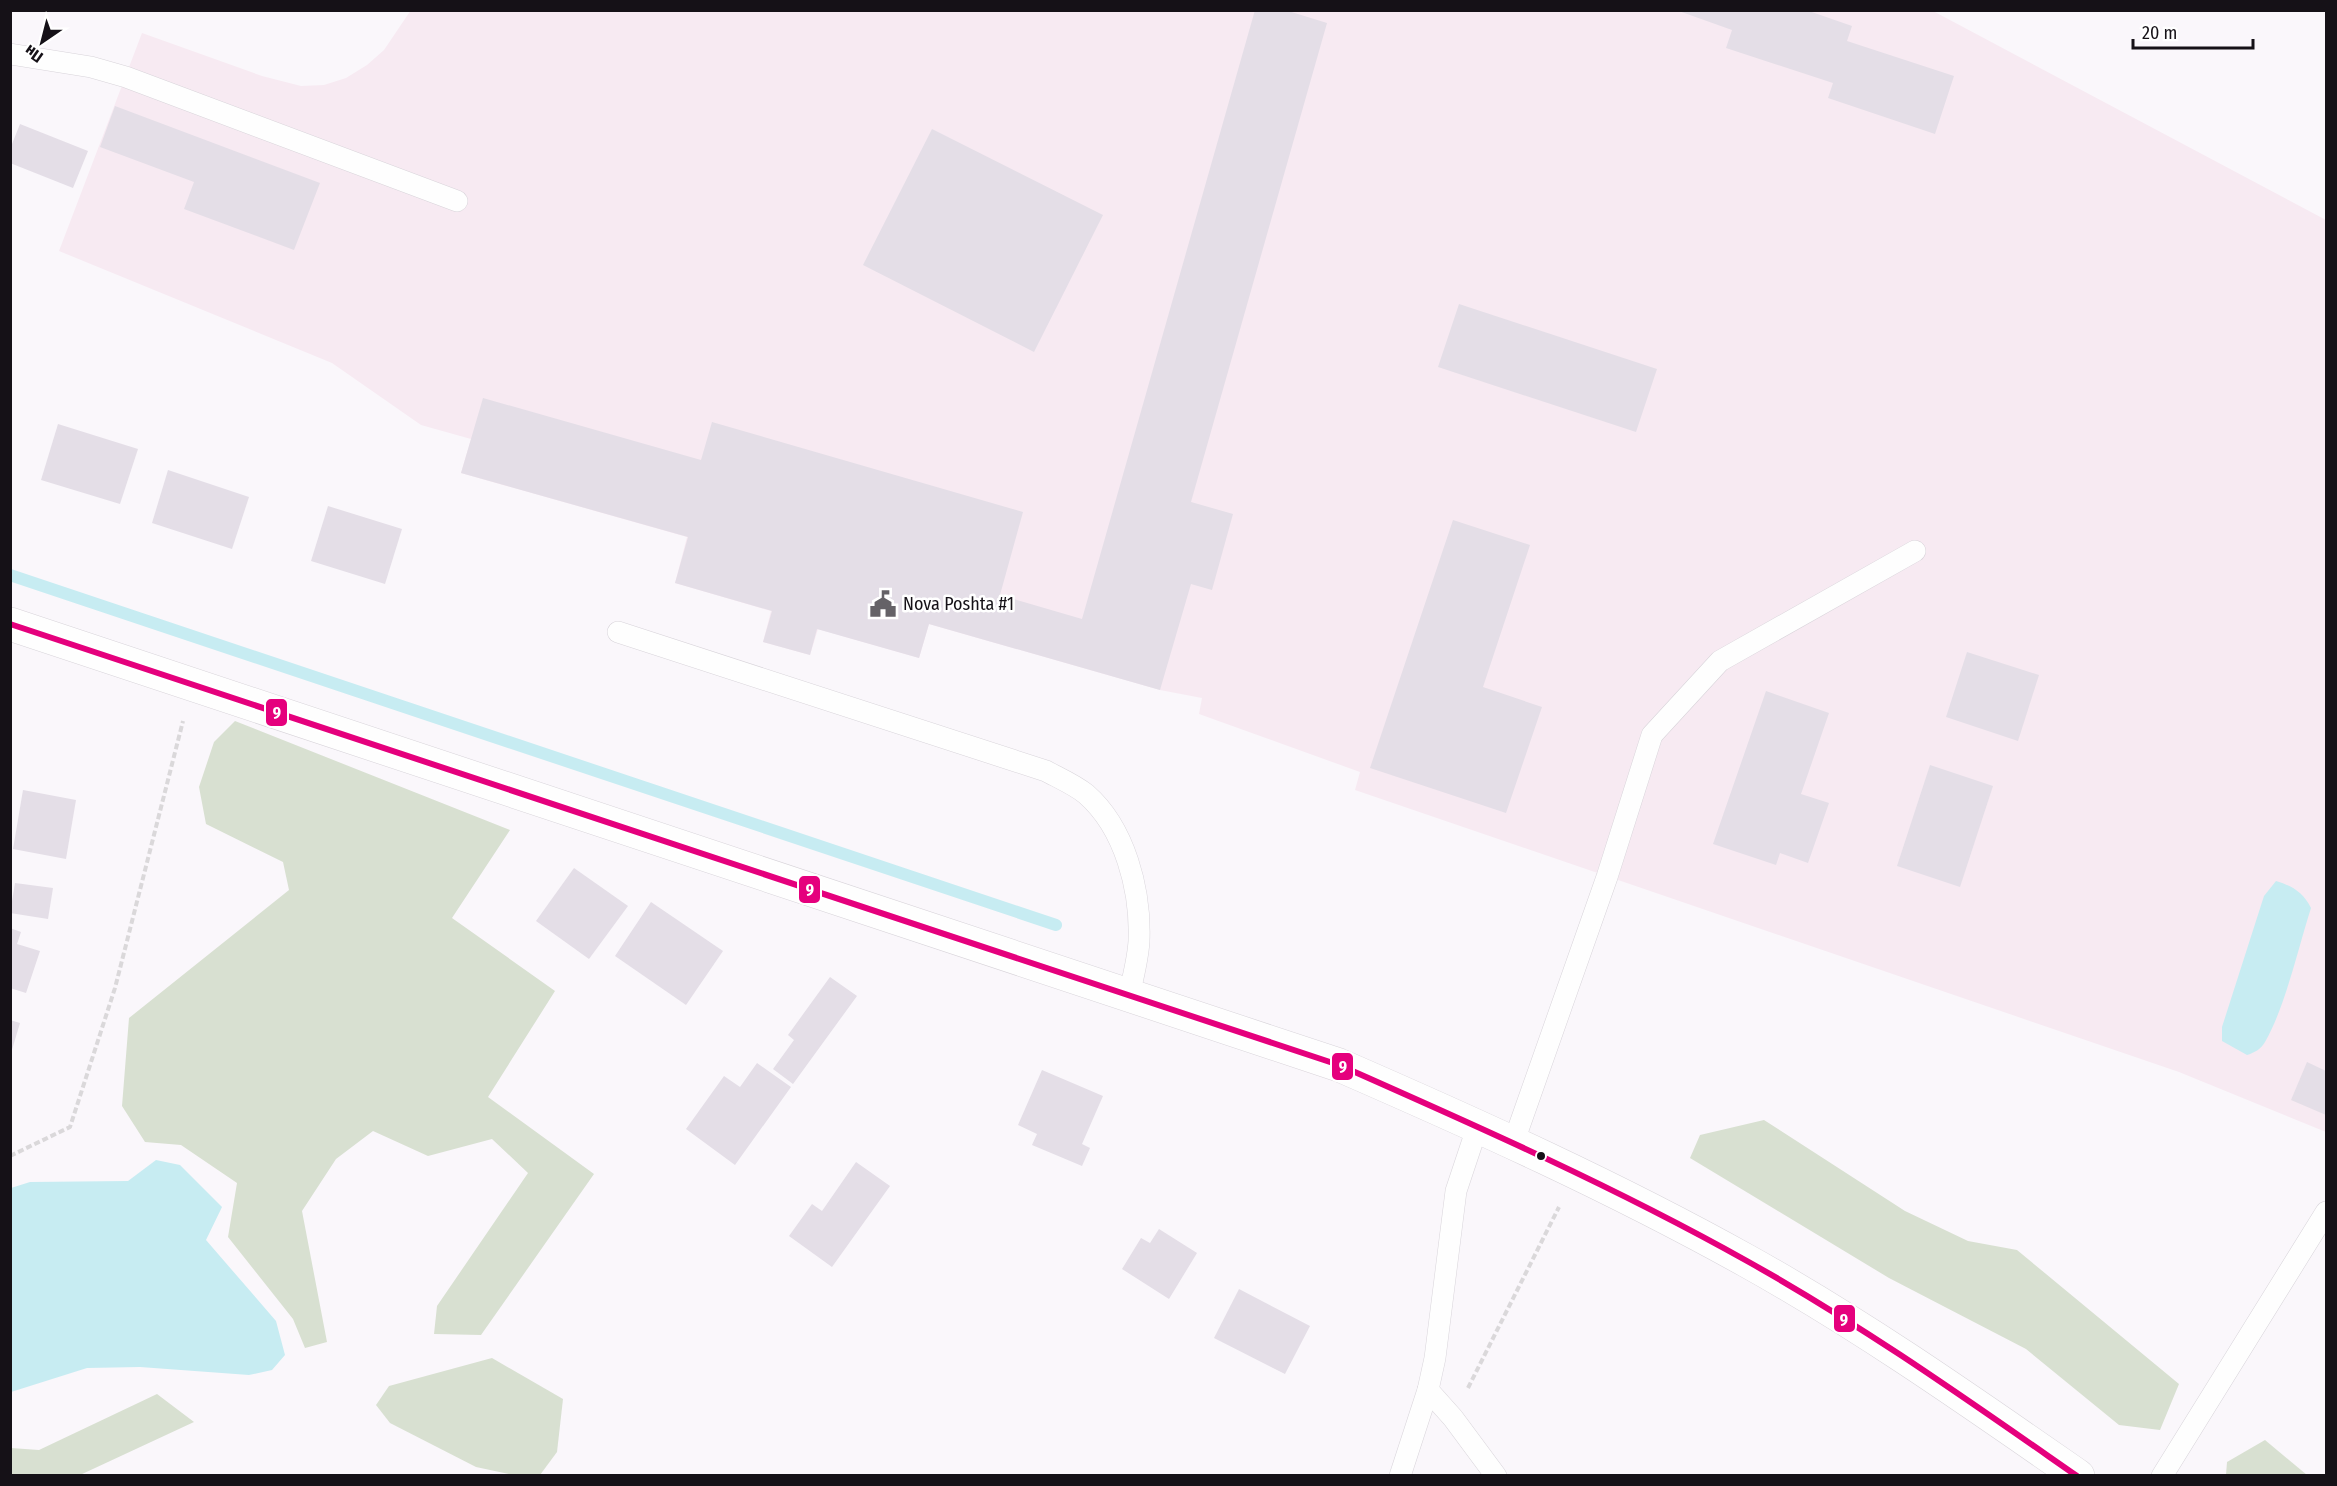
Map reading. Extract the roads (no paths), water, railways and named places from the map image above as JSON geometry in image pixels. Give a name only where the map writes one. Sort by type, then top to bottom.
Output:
[{"type":"street","points":[[10,624],[1339,1065],[1577,1171],[1747,1261],[1817,1302],[1955,1390],[2078,1476]]},
{"type":"lane","points":[[10,54],[92,67],[126,77],[457,201]]},
{"type":"lane","points":[[1514,1141],[1607,877],[1652,735],[1720,661],[1915,551]]},
{"type":"lane","points":[[618,632],[1046,771],[1085,793],[1108,817],[1126,855],[1137,900],[1139,942],[1129,995]]},
{"type":"lane","points":[[1400,1476],[1428,1390],[1435,1358],[1456,1191],[1478,1125]]},
{"type":"lane","points":[[2162,1476],[2326,1212]]},
{"type":"lane","points":[[1428,1390],[1453,1418],[1496,1476]]},
{"type":"water","points":[[2276,881],[2296,890],[2311,908],[2279,1011],[2265,1042],[2255,1052],[2247,1055],[2222,1041],[2222,1027],[2264,896]]},
{"type":"water","points":[[156,1160],[180,1165],[222,1207],[206,1240],[276,1321],[285,1355],[272,1370],[249,1375],[140,1367],[87,1368],[11,1392],[11,1188],[30,1182],[128,1181]]},
{"type":"waterway","points":[[10,575],[1056,925]]},
{"type":"place","name":"Nova Poshta #1","points":[[883,604]]}]
